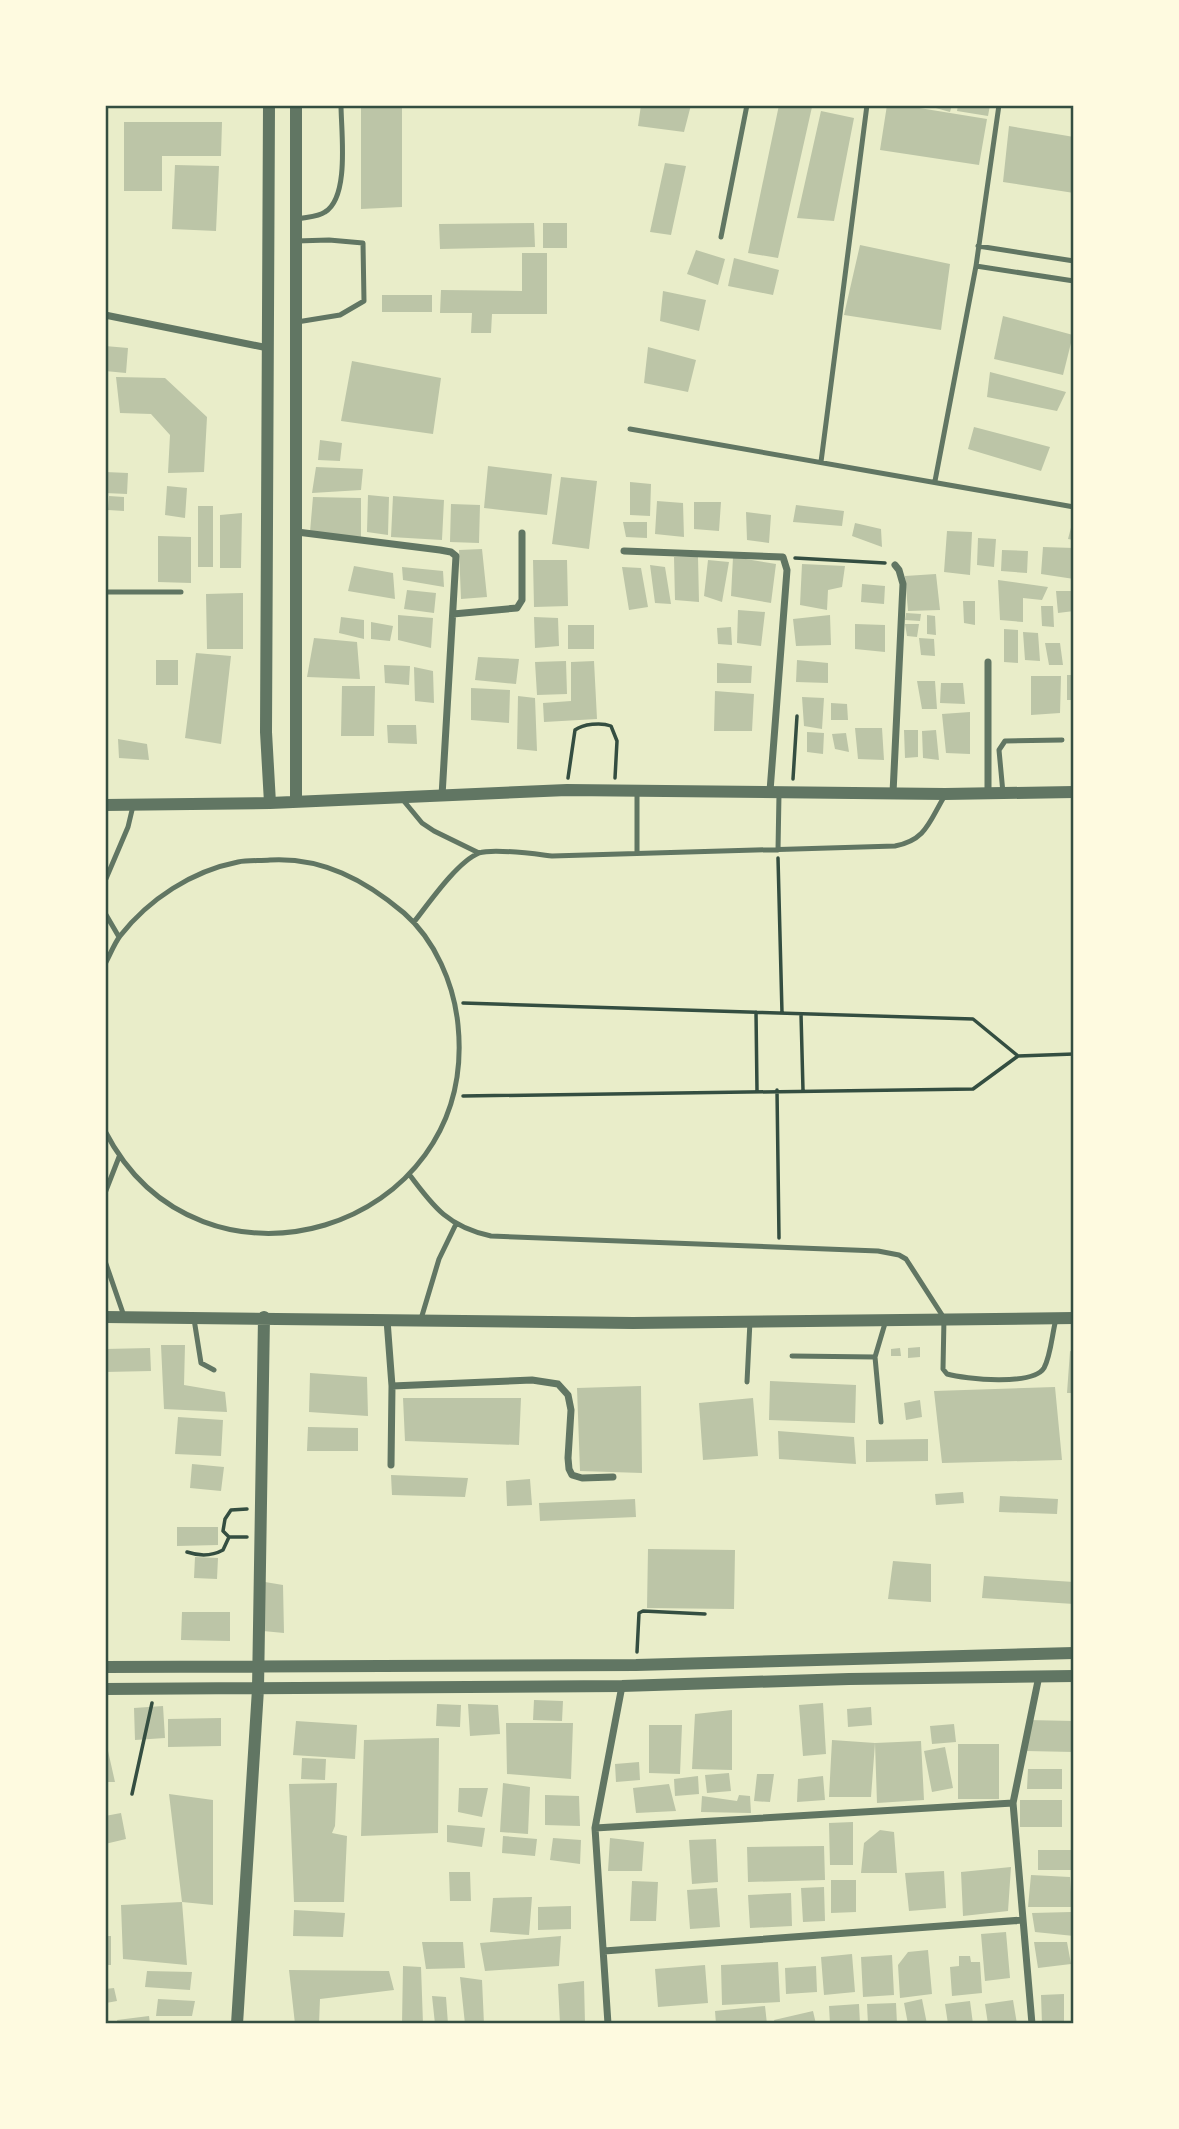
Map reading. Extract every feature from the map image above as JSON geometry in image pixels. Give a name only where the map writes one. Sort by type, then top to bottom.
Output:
[{"type":"street","points":[[268,105],[267,732],[270,803]]},
{"type":"street","points":[[296,105],[296,802]]},
{"type":"street","points":[[105,315],[268,348]]},
{"type":"street","points":[[297,533],[452,552],[457,559],[442,797]]},
{"type":"street","points":[[453,614],[517,608],[522,600],[522,533]]},
{"type":"street","points":[[624,551],[783,557],[787,570],[774,791]]},
{"type":"street","points":[[893,793],[903,584],[895,565]]},
{"type":"street","points":[[988,662],[988,794]]},
{"type":"street","points":[[105,805],[270,803],[567,790],[945,794],[1074,792]]},
{"type":"street","points":[[105,1317],[633,1323],[1074,1318]]},
{"type":"street","points":[[237,2024],[258,1689],[264,1317]]},
{"type":"street","points":[[387,1320],[392,1386],[391,1465]]},
{"type":"street","points":[[392,1386],[532,1380],[558,1384],[568,1395],[571,1410],[568,1458],[572,1475],[582,1478],[613,1477]]},
{"type":"street","points":[[105,1667],[636,1665],[1074,1653]]},
{"type":"street","points":[[1032,2024],[1013,1804],[1039,1676]]},
{"type":"street","points":[[105,1689],[622,1686],[1074,1676]]},
{"type":"street","points":[[608,2024],[595,1828],[622,1686]]},
{"type":"street","points":[[595,1828],[1013,1804]]},
{"type":"street","points":[[604,1951],[1023,1920]]},
{"type":"lane","points":[[296,220],[326,212],[336,198],[342,182],[341,105]]},
{"type":"lane","points":[[721,237],[747,105]]},
{"type":"lane","points":[[821,462],[867,105]]},
{"type":"lane","points":[[935,481],[976,266],[999,105]]},
{"type":"lane","points":[[296,241],[363,243],[364,301],[340,315],[297,322]]},
{"type":"lane","points":[[978,246],[1074,261]]},
{"type":"lane","points":[[976,266],[1074,281]]},
{"type":"lane","points":[[630,429],[1074,507]]},
{"type":"lane","points":[[105,592],[181,592]]},
{"type":"lane","points":[[1003,793],[999,750],[1005,741],[1062,740]]},
{"type":"lane","points":[[636,790],[637,853]]},
{"type":"lane","points":[[774,791],[778,850]]},
{"type":"lane","points":[[402,798],[422,823],[433,831],[479,853],[514,852],[552,856],[908,844],[922,835],[945,794]]},
{"type":"lane","points":[[105,881],[128,827],[133,806]]},
{"type":"lane","points":[[414,922],[457,870],[479,853]]},
{"type":"lane","points":[[105,964],[119,937],[152,902],[192,876],[239,862],[287,859],[334,869],[377,891],[414,922],[440,960],[456,1003],[460,1050],[454,1096],[436,1138],[409,1174],[373,1205],[330,1225],[283,1234],[236,1231],[191,1217],[151,1191],[118,1157],[105,1131]]},
{"type":"lane","points":[[105,861],[113,861]]},
{"type":"lane","points":[[105,913],[119,937]]},
{"type":"lane","points":[[105,1193],[118,1157]]},
{"type":"lane","points":[[409,1174],[428,1200],[456,1224],[469,1231],[513,1239],[878,1251],[899,1255],[911,1264],[944,1318],[943,1369],[947,1374],[965,1379],[992,1381],[1038,1374],[1044,1367],[1056,1319]]},
{"type":"lane","points":[[420,1321],[439,1259],[456,1224]]},
{"type":"lane","points":[[105,1261],[124,1316]]},
{"type":"lane","points":[[194,1319],[201,1363],[214,1370]]},
{"type":"lane","points":[[881,1423],[875,1357],[886,1320]]},
{"type":"lane","points":[[747,1382],[750,1321]]},
{"type":"lane","points":[[792,1356],[875,1357]]},
{"type":"path","points":[[783,557],[895,565]]},
{"type":"path","points":[[793,791],[797,716]]},
{"type":"path","points":[[567,790],[575,730],[579,726],[605,723],[611,726],[617,741],[614,790]]},
{"type":"path","points":[[778,850],[782,1013]]},
{"type":"path","points":[[456,1003],[973,1019],[1018,1056]]},
{"type":"path","points":[[756,1012],[757,1090]]},
{"type":"path","points":[[801,1014],[803,1090]]},
{"type":"path","points":[[454,1096],[973,1089],[1018,1056],[1074,1054]]},
{"type":"path","points":[[777,1090],[779,1247]]},
{"type":"path","points":[[259,1507],[231,1510],[225,1519],[223,1531],[229,1537],[260,1538]]},
{"type":"path","points":[[187,1552],[208,1555],[221,1552],[229,1537]]},
{"type":"path","points":[[636,1665],[639,1613],[646,1610],[705,1614]]},
{"type":"path","points":[[132,1794],[155,1690]]},
{"type":"building","points":[[361,105],[402,105],[402,207],[361,209]]},
{"type":"building","points":[[641,105],[691,105],[684,132],[638,126]]},
{"type":"building","points":[[779,105],[812,107],[778,258],[748,253]]},
{"type":"building","points":[[887,105],[987,119],[979,165],[880,150]]},
{"type":"building","points":[[925,105],[952,105],[950,112]]},
{"type":"building","points":[[958,105],[990,105],[988,116],[957,111]]},
{"type":"building","points":[[821,111],[854,118],[834,221],[797,218]]},
{"type":"building","points":[[124,122],[222,122],[221,156],[162,156],[162,191],[124,191]]},
{"type":"building","points":[[1009,126],[1074,137],[1074,193],[1003,182]]},
{"type":"building","points":[[665,163],[686,166],[671,235],[650,232]]},
{"type":"building","points":[[175,165],[219,166],[216,231],[172,229]]},
{"type":"building","points":[[534,223],[535,247],[440,249],[439,224]]},
{"type":"building","points":[[543,223],[567,223],[567,248],[543,248]]},
{"type":"building","points":[[860,245],[950,264],[941,330],[844,315]]},
{"type":"building","points":[[696,250],[725,259],[718,285],[687,274]]},
{"type":"building","points":[[522,253],[547,253],[547,314],[492,314],[491,333],[471,333],[472,313],[440,313],[441,290],[522,291]]},
{"type":"building","points":[[734,258],[779,270],[773,295],[728,286]]},
{"type":"building","points":[[663,291],[706,300],[699,331],[660,321]]},
{"type":"building","points":[[382,295],[432,295],[432,312],[382,312]]},
{"type":"building","points":[[1003,316],[1073,335],[1063,375],[994,359]]},
{"type":"building","points":[[105,346],[128,348],[126,373],[105,371]]},
{"type":"building","points":[[648,347],[696,360],[688,392],[644,383]]},
{"type":"building","points":[[352,361],[441,378],[433,434],[341,421]]},
{"type":"building","points":[[990,372],[1066,392],[1057,411],[987,397]]},
{"type":"building","points":[[116,377],[165,378],[207,417],[204,472],[168,473],[170,435],[151,414],[120,413]]},
{"type":"building","points":[[974,427],[1050,447],[1041,471],[968,449]]},
{"type":"building","points":[[320,440],[342,443],[340,461],[318,460]]},
{"type":"building","points":[[488,466],[552,474],[547,515],[484,508]]},
{"type":"building","points":[[316,467],[363,469],[361,490],[312,493]]},
{"type":"building","points":[[105,472],[128,473],[127,494],[105,493]]},
{"type":"building","points":[[561,477],[597,481],[589,549],[552,544]]},
{"type":"building","points":[[630,482],[651,484],[650,516],[630,515]]},
{"type":"building","points":[[167,486],[187,488],[185,518],[165,515]]},
{"type":"building","points":[[368,495],[389,497],[388,535],[367,532]]},
{"type":"building","points":[[109,496],[124,497],[124,511],[108,510]]},
{"type":"building","points":[[393,496],[444,500],[442,540],[391,537]]},
{"type":"building","points":[[313,497],[361,498],[361,537],[310,532]]},
{"type":"building","points":[[657,501],[683,503],[684,537],[655,534]]},
{"type":"building","points":[[694,502],[721,502],[719,531],[694,529]]},
{"type":"building","points":[[451,504],[480,505],[479,543],[450,542]]},
{"type":"building","points":[[796,505],[844,511],[842,526],[793,522]]},
{"type":"building","points":[[198,506],[213,506],[213,567],[198,567]]},
{"type":"building","points":[[746,512],[771,515],[769,543],[747,540]]},
{"type":"building","points":[[242,513],[241,568],[220,568],[220,515]]},
{"type":"building","points":[[1074,520],[1074,540],[1068,539]]},
{"type":"building","points":[[623,522],[647,522],[647,538],[626,537]]},
{"type":"building","points":[[855,523],[881,529],[882,547],[852,536]]},
{"type":"building","points":[[947,531],[972,532],[970,575],[944,572]]},
{"type":"building","points":[[158,536],[191,537],[191,583],[158,582]]},
{"type":"building","points":[[978,538],[996,539],[994,567],[977,565]]},
{"type":"building","points":[[1043,547],[1074,548],[1074,579],[1041,574]]},
{"type":"building","points":[[482,549],[487,597],[461,599],[459,550]]},
{"type":"building","points":[[1002,550],[1028,551],[1027,573],[1001,571]]},
{"type":"building","points":[[674,557],[698,557],[699,602],[675,600]]},
{"type":"building","points":[[733,557],[776,564],[771,603],[731,596]]},
{"type":"building","points":[[533,560],[567,560],[568,606],[534,607]]},
{"type":"building","points":[[708,560],[729,562],[722,602],[704,596]]},
{"type":"building","points":[[802,564],[845,566],[842,587],[828,590],[827,610],[800,605]]},
{"type":"building","points":[[650,565],[665,567],[671,604],[655,603]]},
{"type":"building","points":[[354,566],[393,573],[395,599],[348,591]]},
{"type":"building","points":[[402,567],[443,571],[444,587],[403,580]]},
{"type":"building","points":[[622,567],[641,568],[648,607],[629,610]]},
{"type":"building","points":[[936,574],[940,610],[908,611],[905,576]]},
{"type":"building","points":[[998,580],[1048,587],[1042,600],[1023,598],[1023,622],[1000,620]]},
{"type":"building","points":[[862,584],[885,586],[884,604],[861,602]]},
{"type":"building","points":[[407,590],[436,593],[434,613],[404,609]]},
{"type":"building","points":[[1056,591],[1074,591],[1074,611],[1058,613]]},
{"type":"building","points":[[243,593],[243,649],[207,649],[206,594]]},
{"type":"building","points":[[963,601],[975,601],[975,625],[964,623]]},
{"type":"building","points":[[1041,606],[1053,606],[1054,627],[1042,626]]},
{"type":"building","points":[[738,610],[765,612],[761,646],[737,643]]},
{"type":"building","points":[[906,613],[921,614],[920,621],[905,620]]},
{"type":"building","points":[[398,615],[433,618],[431,648],[398,640]]},
{"type":"building","points":[[830,615],[831,645],[796,646],[793,619]]},
{"type":"building","points":[[927,615],[935,616],[936,635],[927,634]]},
{"type":"building","points":[[341,617],[364,620],[364,639],[339,633]]},
{"type":"building","points":[[534,617],[558,618],[559,646],[535,648]]},
{"type":"building","points":[[371,622],[393,626],[390,641],[371,639]]},
{"type":"building","points":[[855,624],[885,625],[885,652],[855,649]]},
{"type":"building","points":[[905,624],[919,624],[917,637],[907,636]]},
{"type":"building","points":[[568,625],[594,625],[594,649],[568,649]]},
{"type":"building","points":[[731,627],[732,645],[718,644],[717,628]]},
{"type":"building","points":[[1004,629],[1018,630],[1018,663],[1004,662]]},
{"type":"building","points":[[1023,632],[1038,633],[1040,661],[1025,660]]},
{"type":"building","points":[[314,638],[357,642],[360,679],[307,677]]},
{"type":"building","points":[[919,638],[934,639],[935,656],[921,655]]},
{"type":"building","points":[[1045,643],[1060,643],[1063,665],[1049,665]]},
{"type":"building","points":[[196,653],[231,656],[221,744],[185,738]]},
{"type":"building","points":[[478,657],[519,659],[516,684],[475,680]]},
{"type":"building","points":[[156,660],[178,660],[178,685],[156,685]]},
{"type":"building","points":[[797,660],[828,663],[828,683],[796,682]]},
{"type":"building","points":[[566,661],[567,694],[537,695],[535,662]]},
{"type":"building","points":[[594,661],[597,719],[544,722],[543,703],[571,701],[571,662]]},
{"type":"building","points":[[717,663],[752,666],[751,683],[717,683]]},
{"type":"building","points":[[384,665],[410,666],[409,685],[385,683]]},
{"type":"building","points":[[414,667],[433,671],[434,703],[415,701]]},
{"type":"building","points":[[1067,675],[1074,675],[1074,700],[1067,700]]},
{"type":"building","points":[[1031,676],[1061,676],[1060,713],[1031,715]]},
{"type":"building","points":[[917,681],[935,681],[937,709],[922,709]]},
{"type":"building","points":[[941,683],[963,683],[965,704],[940,703]]},
{"type":"building","points":[[342,686],[375,686],[374,736],[341,736]]},
{"type":"building","points":[[471,688],[510,690],[509,723],[471,720]]},
{"type":"building","points":[[715,691],[754,694],[752,731],[714,731]]},
{"type":"building","points":[[518,696],[535,698],[537,751],[517,749]]},
{"type":"building","points":[[802,697],[824,698],[822,729],[804,726]]},
{"type":"building","points":[[831,703],[847,704],[848,720],[831,720]]},
{"type":"building","points":[[970,712],[970,754],[946,753],[942,714]]},
{"type":"building","points":[[387,725],[416,725],[417,744],[388,743]]},
{"type":"building","points":[[855,728],[882,728],[884,760],[858,759]]},
{"type":"building","points":[[904,730],[918,730],[918,757],[905,758]]},
{"type":"building","points":[[936,730],[939,760],[923,758],[922,731]]},
{"type":"building","points":[[807,732],[824,733],[823,754],[807,752]]},
{"type":"building","points":[[846,733],[849,752],[835,749],[832,734]]},
{"type":"building","points":[[118,739],[147,744],[149,760],[119,758]]},
{"type":"building","points":[[161,1345],[185,1345],[184,1385],[225,1392],[227,1412],[164,1409]]},
{"type":"building","points":[[920,1347],[920,1357],[908,1358],[908,1348]]},
{"type":"building","points":[[150,1348],[151,1371],[105,1372],[105,1349]]},
{"type":"building","points":[[900,1348],[901,1356],[891,1356],[891,1349]]},
{"type":"building","points":[[1070,1351],[1074,1352],[1074,1393],[1067,1393]]},
{"type":"building","points":[[310,1373],[367,1377],[368,1416],[309,1412]]},
{"type":"building","points":[[770,1381],[856,1385],[855,1423],[769,1420]]},
{"type":"building","points":[[641,1386],[642,1473],[580,1471],[577,1388]]},
{"type":"building","points":[[1055,1387],[1062,1460],[942,1463],[934,1391]]},
{"type":"building","points":[[403,1398],[521,1398],[519,1445],[405,1441]]},
{"type":"building","points":[[753,1398],[758,1456],[703,1460],[699,1403]]},
{"type":"building","points":[[920,1400],[922,1417],[906,1420],[904,1403]]},
{"type":"building","points":[[178,1417],[223,1420],[221,1456],[175,1454]]},
{"type":"building","points":[[308,1427],[358,1428],[358,1451],[307,1451]]},
{"type":"building","points":[[778,1431],[854,1437],[856,1464],[779,1459]]},
{"type":"building","points":[[928,1439],[928,1461],[866,1462],[866,1440]]},
{"type":"building","points":[[192,1464],[224,1467],[221,1491],[190,1488]]},
{"type":"building","points":[[391,1475],[468,1478],[465,1497],[392,1495]]},
{"type":"building","points":[[530,1479],[532,1505],[507,1506],[506,1481]]},
{"type":"building","points":[[963,1492],[964,1503],[936,1505],[935,1494]]},
{"type":"building","points":[[1000,1496],[1058,1499],[1057,1514],[999,1512]]},
{"type":"building","points":[[635,1499],[636,1517],[540,1521],[539,1503]]},
{"type":"building","points":[[177,1527],[218,1527],[218,1545],[177,1546]]},
{"type":"building","points":[[648,1549],[735,1550],[734,1609],[647,1608]]},
{"type":"building","points":[[195,1557],[218,1558],[217,1579],[194,1578]]},
{"type":"building","points":[[893,1561],[931,1564],[931,1602],[888,1599]]},
{"type":"building","points":[[984,1576],[1074,1582],[1074,1604],[982,1598]]},
{"type":"building","points":[[265,1582],[283,1585],[284,1633],[263,1631]]},
{"type":"building","points":[[182,1612],[230,1612],[230,1641],[181,1640]]},
{"type":"building","points":[[534,1700],[563,1701],[562,1721],[533,1720]]},
{"type":"building","points":[[823,1703],[826,1754],[803,1756],[799,1705]]},
{"type":"building","points":[[437,1704],[461,1705],[460,1727],[436,1726]]},
{"type":"building","points":[[468,1704],[498,1705],[500,1734],[470,1736]]},
{"type":"building","points":[[163,1706],[165,1738],[135,1740],[134,1708]]},
{"type":"building","points":[[871,1707],[872,1725],[848,1727],[847,1709]]},
{"type":"building","points":[[732,1710],[732,1770],[692,1769],[695,1714]]},
{"type":"building","points":[[221,1718],[221,1746],[168,1747],[168,1719]]},
{"type":"building","points":[[1027,1720],[1074,1721],[1074,1752],[1026,1751]]},
{"type":"building","points":[[296,1721],[357,1725],[355,1759],[293,1755]]},
{"type":"building","points":[[506,1723],[573,1723],[571,1779],[507,1774]]},
{"type":"building","points":[[954,1724],[956,1742],[932,1744],[930,1726]]},
{"type":"building","points":[[649,1725],[682,1725],[680,1774],[649,1773]]},
{"type":"building","points":[[439,1738],[438,1833],[361,1836],[364,1740]]},
{"type":"building","points":[[832,1740],[875,1743],[871,1797],[829,1797]]},
{"type":"building","points":[[921,1741],[924,1800],[877,1803],[875,1743]]},
{"type":"building","points":[[106,1742],[115,1782],[105,1782]]},
{"type":"building","points":[[958,1744],[999,1744],[999,1799],[958,1799]]},
{"type":"building","points":[[945,1747],[953,1788],[932,1792],[924,1751]]},
{"type":"building","points":[[302,1758],[326,1759],[325,1780],[301,1779]]},
{"type":"building","points":[[639,1762],[640,1780],[616,1782],[615,1764]]},
{"type":"building","points":[[1028,1769],[1062,1769],[1062,1789],[1027,1789]]},
{"type":"building","points":[[729,1773],[731,1791],[707,1793],[705,1775]]},
{"type":"building","points":[[757,1774],[774,1774],[770,1802],[754,1801]]},
{"type":"building","points":[[698,1776],[699,1794],[675,1796],[674,1779]]},
{"type":"building","points":[[823,1776],[825,1800],[797,1802],[798,1779]]},
{"type":"building","points":[[337,1783],[335,1826],[332,1833],[347,1836],[344,1902],[294,1902],[289,1784]]},
{"type":"building","points":[[503,1783],[530,1787],[528,1834],[500,1832]]},
{"type":"building","points":[[669,1784],[676,1811],[636,1813],[633,1788]]},
{"type":"building","points":[[459,1788],[488,1788],[482,1817],[458,1812]]},
{"type":"building","points":[[169,1794],[213,1800],[213,1905],[182,1902]]},
{"type":"building","points":[[545,1795],[579,1796],[580,1826],[545,1825]]},
{"type":"building","points":[[739,1795],[750,1796],[751,1813],[701,1812],[702,1796],[737,1801]]},
{"type":"building","points":[[1020,1800],[1062,1800],[1062,1827],[1020,1827]]},
{"type":"building","points":[[121,1813],[126,1839],[105,1844],[105,1816]]},
{"type":"building","points":[[853,1822],[853,1865],[830,1865],[829,1823]]},
{"type":"building","points":[[447,1825],[485,1828],[482,1847],[447,1842]]},
{"type":"building","points":[[880,1830],[894,1832],[897,1873],[861,1873],[864,1843]]},
{"type":"building","points":[[503,1836],[537,1839],[535,1856],[502,1853]]},
{"type":"building","points":[[553,1838],[581,1840],[580,1864],[550,1860]]},
{"type":"building","points":[[610,1838],[644,1842],[642,1871],[608,1871]]},
{"type":"building","points":[[716,1839],[718,1882],[692,1884],[689,1840]]},
{"type":"building","points":[[824,1846],[825,1880],[748,1882],[747,1847]]},
{"type":"building","points":[[1038,1850],[1074,1850],[1074,1870],[1038,1870]]},
{"type":"building","points":[[1011,1867],[1008,1911],[963,1916],[961,1872]]},
{"type":"building","points":[[944,1871],[946,1908],[909,1911],[905,1873]]},
{"type":"building","points":[[449,1872],[470,1872],[471,1901],[450,1901]]},
{"type":"building","points":[[1031,1875],[1070,1877],[1072,1907],[1028,1907]]},
{"type":"building","points":[[831,1880],[856,1880],[856,1912],[831,1913]]},
{"type":"building","points":[[632,1881],[658,1882],[656,1921],[630,1921]]},
{"type":"building","points":[[824,1887],[825,1921],[803,1922],[801,1888]]},
{"type":"building","points":[[717,1888],[720,1927],[690,1929],[687,1890]]},
{"type":"building","points":[[791,1893],[792,1926],[750,1928],[748,1895]]},
{"type":"building","points":[[532,1897],[529,1935],[490,1932],[493,1898]]},
{"type":"building","points":[[182,1902],[187,1965],[123,1959],[121,1905]]},
{"type":"building","points":[[571,1906],[571,1929],[538,1930],[538,1907]]},
{"type":"building","points":[[294,1910],[345,1913],[343,1937],[293,1936]]},
{"type":"building","points":[[1071,1912],[1074,1936],[1035,1932],[1032,1913]]},
{"type":"building","points":[[1006,1932],[1010,1978],[985,1981],[981,1934]]},
{"type":"building","points":[[105,1936],[111,1936],[111,1965],[105,1965]]},
{"type":"building","points":[[561,1936],[559,1966],[485,1971],[480,1943]]},
{"type":"building","points":[[422,1942],[463,1942],[465,1968],[426,1969]]},
{"type":"building","points":[[1034,1942],[1067,1942],[1071,1964],[1038,1968]]},
{"type":"building","points":[[928,1950],[932,1994],[900,1998],[898,1965],[908,1952]]},
{"type":"building","points":[[852,1954],[855,1992],[824,1995],[821,1957]]},
{"type":"building","points":[[892,1955],[894,1995],[863,1997],[861,1957]]},
{"type":"building","points":[[959,1956],[970,1956],[971,1962],[980,1962],[982,1993],[952,1996],[950,1967],[959,1966]]},
{"type":"building","points":[[778,1962],[780,2002],[722,2005],[721,1965]]},
{"type":"building","points":[[705,1965],[708,2003],[658,2007],[655,1969]]},
{"type":"building","points":[[403,1966],[421,1967],[423,2024],[402,2024]]},
{"type":"building","points":[[816,1966],[817,1992],[786,1994],[785,1968]]},
{"type":"building","points":[[289,1970],[389,1971],[394,1990],[320,1999],[319,2024],[295,2024]]},
{"type":"building","points":[[147,1971],[192,1972],[190,1990],[145,1987]]},
{"type":"building","points":[[460,1977],[482,1980],[484,2024],[465,2024]]},
{"type":"building","points":[[584,1981],[585,2024],[560,2024],[558,1984]]},
{"type":"building","points":[[114,1988],[117,2001],[106,2003],[105,1989]]},
{"type":"building","points":[[1064,1994],[1064,2023],[1042,2024],[1041,1995]]},
{"type":"building","points":[[432,1996],[446,1997],[448,2024],[435,2024]]},
{"type":"building","points":[[158,1999],[195,2001],[192,2016],[156,2016]]},
{"type":"building","points":[[922,1999],[927,2024],[908,2024],[904,2003]]},
{"type":"building","points":[[1013,2000],[1017,2024],[988,2024],[985,2004]]},
{"type":"building","points":[[970,2001],[973,2024],[948,2024],[945,2004]]},
{"type":"building","points":[[896,2003],[897,2024],[868,2024],[867,2004]]},
{"type":"building","points":[[859,2004],[860,2024],[830,2024],[829,2006]]},
{"type":"building","points":[[765,2006],[767,2024],[716,2024],[715,2011]]},
{"type":"building","points":[[813,2011],[816,2024],[775,2024],[774,2020]]},
{"type":"building","points":[[149,2016],[150,2024],[118,2024],[117,2020]]}]
